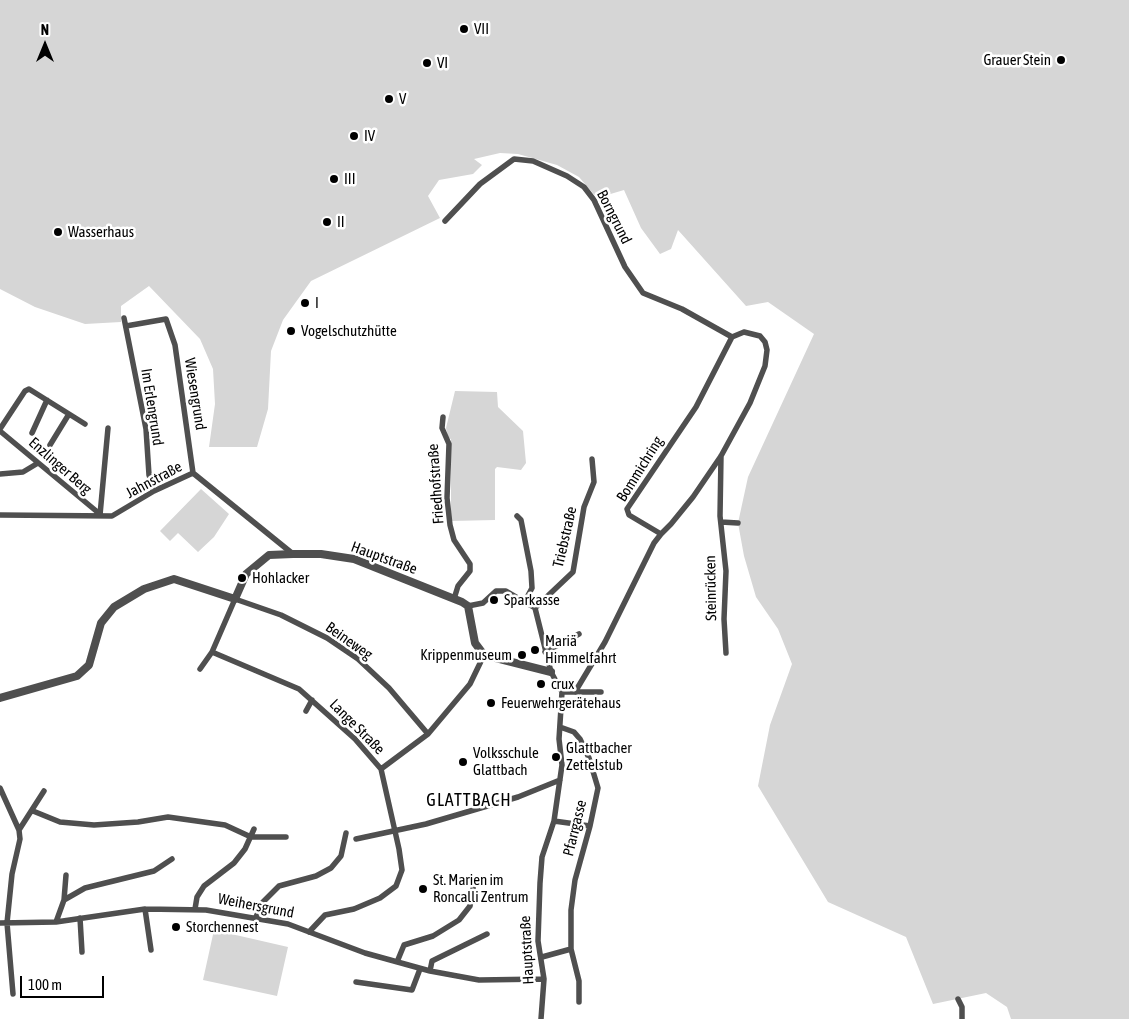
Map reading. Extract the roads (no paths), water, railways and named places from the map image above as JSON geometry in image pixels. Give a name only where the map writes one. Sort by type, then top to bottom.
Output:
[{"type":"street","name":"Borngrund","points":[[445,221],[480,184],[514,158],[533,161],[567,176],[584,187],[594,200],[625,267],[644,293],[682,309],[732,337]]},
{"type":"street","name":"Im Erlengrund","points":[[124,318],[146,428],[149,475],[154,491]]},
{"type":"street","name":"Wiesengrund","points":[[126,326],[166,319],[175,345],[193,473]]},
{"type":"street","points":[[575,692],[605,642],[654,543],[693,497],[721,456],[750,403],[765,366],[767,350],[760,336],[744,332],[732,337]]},
{"type":"street","name":"Bommichring","points":[[661,534],[629,515],[627,509],[696,407],[732,337]]},
{"type":"street","points":[[0,430],[25,391],[31,390],[85,424]]},
{"type":"street","points":[[32,433],[47,400]]},
{"type":"street","points":[[50,445],[68,414]]},
{"type":"street","name":"Friedhofstraße","points":[[443,417],[442,428],[449,444],[447,498],[450,525],[454,540],[470,564],[470,571],[458,586],[454,599]]},
{"type":"street","points":[[103,516],[108,428]]},
{"type":"street","name":"Enzlinger Berg","points":[[0,430],[103,516]]},
{"type":"street","name":"Steinrücken","points":[[721,456],[720,522],[726,572],[724,619],[726,653]]},
{"type":"street","name":"Triebstraße","points":[[535,608],[573,572],[584,507],[594,482],[592,459]]},
{"type":"street","points":[[0,474],[24,472],[38,463]]},
{"type":"street","name":"Jahnstraße","points":[[0,515],[103,516],[118,514],[154,491],[193,473],[293,554]]},
{"type":"street","points":[[517,516],[521,520],[531,571],[532,588],[525,601]]},
{"type":"street","points":[[720,522],[738,523]]},
{"type":"street","name":"Hauptstraße","points":[[235,599],[246,574],[269,555],[322,554],[354,559],[468,606]]},
{"type":"street","points":[[0,698],[77,676],[89,665],[101,623],[114,607],[144,589],[174,579],[235,599],[212,652],[200,669]]},
{"type":"street","points":[[551,672],[484,655],[475,643],[468,606],[483,603],[496,591],[506,591],[525,601],[535,608],[551,672],[562,692],[601,692]]},
{"type":"street","name":"Beineweg","points":[[235,599],[281,615],[327,638],[358,659],[389,688],[428,734]]},
{"type":"street","points":[[545,652],[579,634]]},
{"type":"street","name":"Lange Straße","points":[[212,652],[299,689],[355,739],[381,769],[402,870],[396,886],[380,898],[354,908],[325,915],[309,932]]},
{"type":"street","points":[[381,769],[428,734],[470,684],[484,655]]},
{"type":"street","name":"Hauptstraße","points":[[541,1019],[544,979],[537,926],[542,856],[554,821],[560,780],[562,692]]},
{"type":"street","name":"Lange Straße","points":[[306,711],[312,700]]},
{"type":"street","name":"Pfarrgasse","points":[[560,727],[574,732],[580,739],[589,758],[598,788],[575,880],[571,910],[571,949],[579,981],[579,1002]]},
{"type":"street","points":[[356,839],[395,832],[518,797],[560,780]]},
{"type":"street","points":[[0,788],[19,830],[20,839],[12,874],[7,923],[13,994]]},
{"type":"street","points":[[19,830],[44,791]]},
{"type":"street","points":[[32,812],[60,822],[94,825],[168,817],[224,826],[251,837],[286,837]]},
{"type":"street","points":[[554,821],[590,826]]},
{"type":"street","points":[[195,909],[197,897],[204,886],[234,863],[254,829]]},
{"type":"street","points":[[256,917],[262,902],[279,886],[316,876],[331,868],[340,856],[346,833]]},
{"type":"street","points":[[64,900],[85,888],[154,871],[172,859]]},
{"type":"street","points":[[56,922],[64,900],[66,875]]},
{"type":"street","points":[[397,962],[404,945],[433,936],[459,920],[470,906],[474,884]]},
{"type":"street","points":[[145,909],[151,950]]},
{"type":"street","name":"Weihersgrund","points":[[0,923],[56,922],[145,909],[195,909],[256,917],[288,924],[365,953],[430,972],[479,980],[544,979]]},
{"type":"street","points":[[80,918],[82,952]]},
{"type":"street","points":[[430,972],[432,961],[487,934]]},
{"type":"street","points":[[542,957],[571,949]]},
{"type":"street","points":[[356,982],[412,990],[420,969]]},
{"type":"street","points":[[958,1000],[962,1008],[962,1019]]},
{"type":"place","name":"VII","points":[[464,29]]},
{"type":"place","name":"Grauer Stein","points":[[1061,60]]},
{"type":"place","name":"VI","points":[[427,63]]},
{"type":"place","name":"V","points":[[389,99]]},
{"type":"place","name":"IV","points":[[354,136]]},
{"type":"place","name":"III","points":[[334,179]]},
{"type":"place","name":"II","points":[[327,222]]},
{"type":"place","name":"Wasserhaus","points":[[58,232]]},
{"type":"place","name":"I","points":[[305,303]]},
{"type":"place","name":"Vogelschutzhütte","points":[[291,331]]},
{"type":"place","name":"Hohlacker","points":[[242,578]]},
{"type":"place","name":"Sparkasse","points":[[494,600]]},
{"type":"place","name":"Mariä Himmelfahrt","points":[[535,650]]},
{"type":"place","name":"Krippenmuseum","points":[[522,655]]},
{"type":"place","name":"crux","points":[[541,684]]},
{"type":"place","name":"Feuerwehrgerätehaus","points":[[491,703]]},
{"type":"place","name":"Glattbacher Zettelstub","points":[[556,757]]},
{"type":"place","name":"Volksschule Glattbach","points":[[463,762]]},
{"type":"place","name":"St. Marien im Roncalli Zentrum","points":[[423,889]]},
{"type":"place","name":"Storchennest","points":[[176,927]]},
{"type":"district","name":"GLATTBACH","points":[[469,800]]}]
